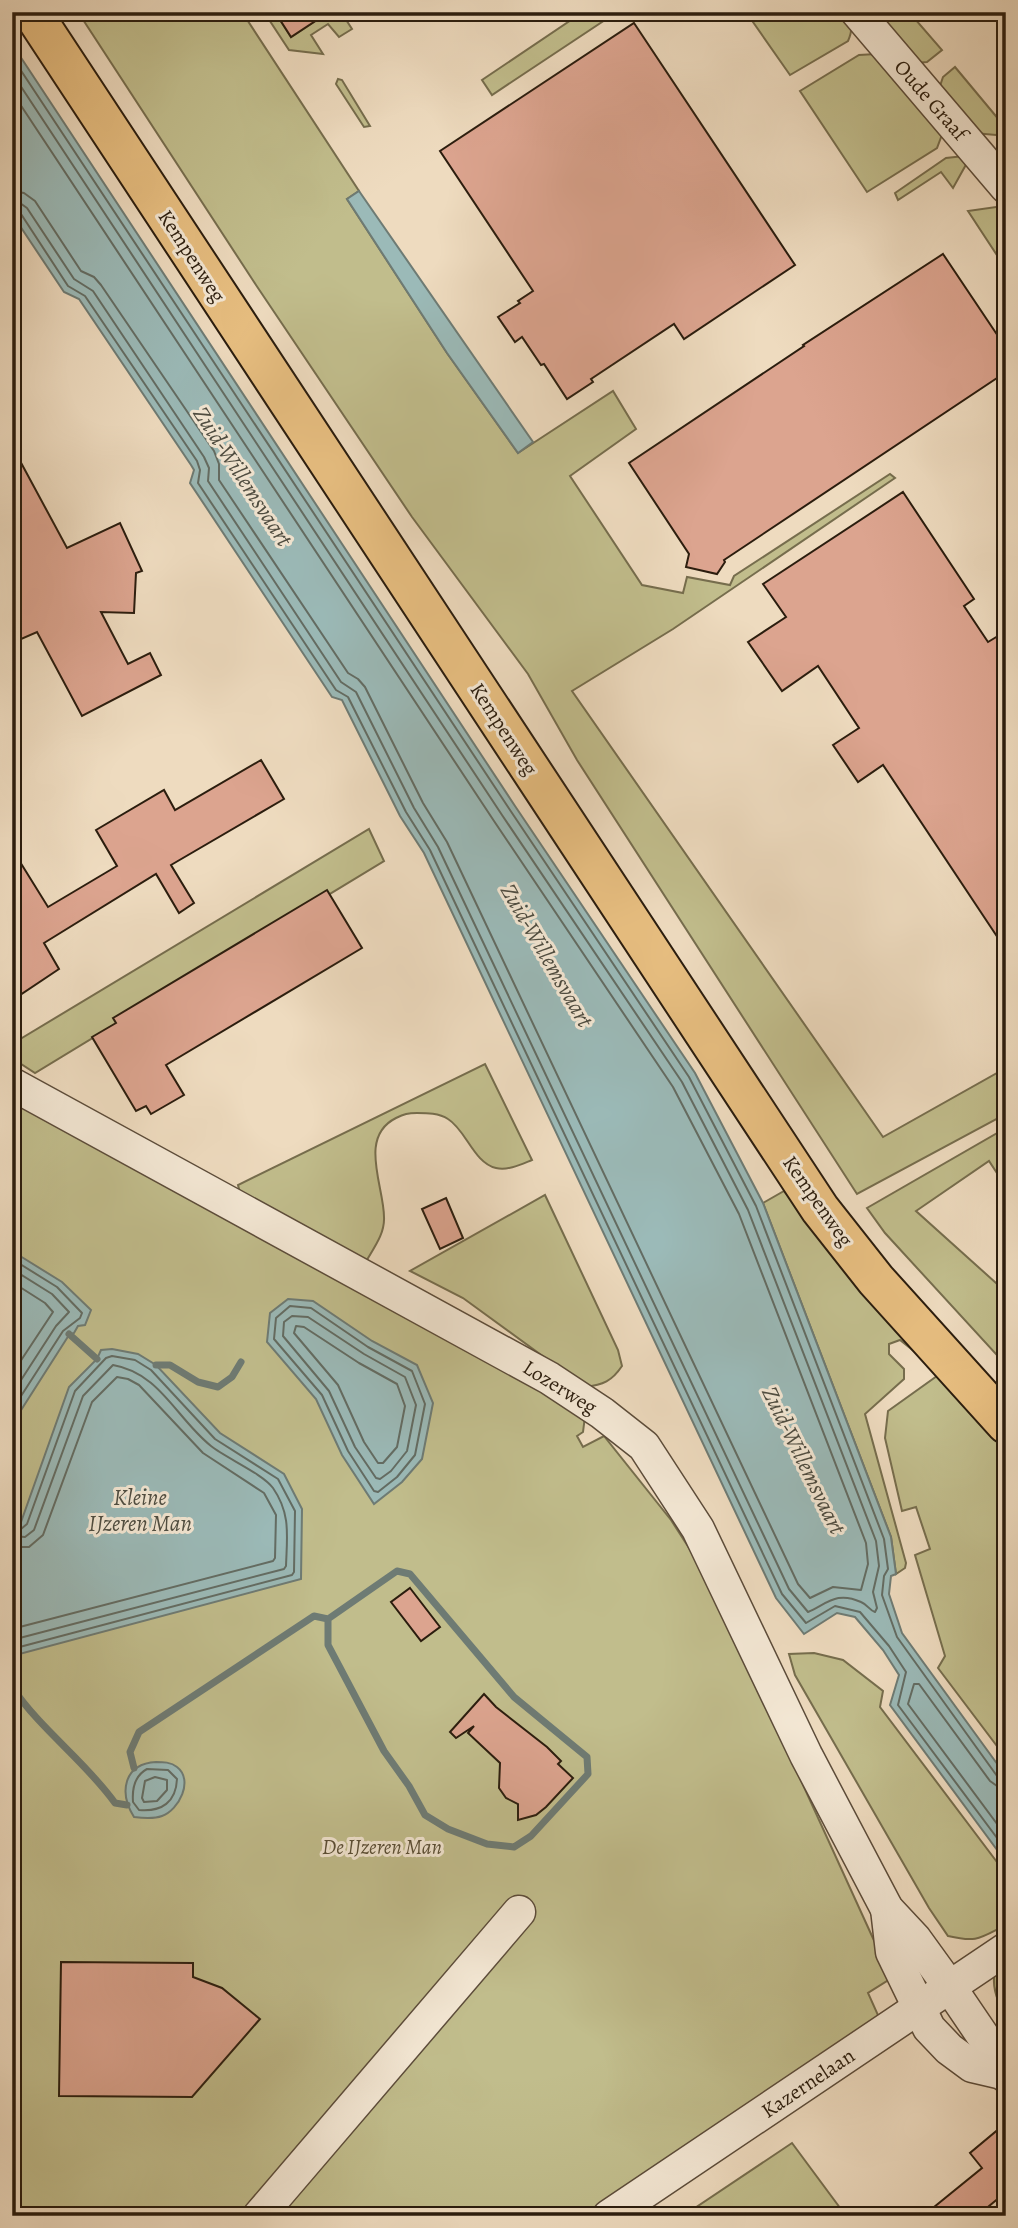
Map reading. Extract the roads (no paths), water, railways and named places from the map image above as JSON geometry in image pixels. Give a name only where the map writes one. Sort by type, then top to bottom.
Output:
[{"type":"main road","name":"Kempenweg","points":[[32,12],[820,1209],[876,1280],[1006,1424]]},
{"type":"street","name":"Oude Graaf","points":[[857,12],[1006,187]]},
{"type":"street","name":"Lozerweg","points":[[12,1084],[549,1378],[602,1413],[644,1446],[698,1530],[806,1755],[887,1909],[915,1939],[949,1986],[989,2045],[1004,2075]]},
{"type":"street","name":"Lozerweg","points":[[887,1909],[892,1952],[929,2028],[949,2049],[972,2066],[1004,2075]]},
{"type":"street","points":[[259,2216],[519,1912]]},
{"type":"street","name":"Kazernelaan","points":[[609,2216],[1006,1949]]},
{"type":"water","name":"Zuid-Willemsvaart","points":[[12,44],[515,806],[695,1073],[763,1203],[891,1537],[896,1574],[891,1576],[889,1594],[902,1633],[1006,1776],[1006,1862],[890,1705],[899,1675],[883,1650],[855,1617],[837,1613],[804,1634],[776,1598],[424,853],[400,816],[342,700],[332,697],[190,483],[194,470],[191,465],[79,299],[64,292],[12,214]]},
{"type":"water","points":[[359,191],[533,442],[518,453],[447,353],[347,199]]},
{"type":"water","points":[[12,1251],[62,1282],[91,1310],[85,1325],[78,1326],[74,1333],[69,1335],[16,1418],[12,1418]]},
{"type":"water","points":[[288,1299],[313,1301],[372,1341],[417,1365],[433,1403],[422,1459],[402,1482],[374,1504],[342,1455],[316,1399],[267,1342],[270,1313]]},
{"type":"water","name":"Kleine IJzeren Man","points":[[112,1349],[138,1354],[156,1365],[220,1433],[284,1474],[302,1509],[301,1579],[12,1656],[12,1519],[21,1522],[69,1387],[97,1359],[101,1350]]},
{"type":"water","points":[[156,1762],[172,1764],[182,1773],[182,1794],[174,1808],[162,1816],[134,1817],[126,1799],[127,1781],[137,1768]]},
{"type":"waterway","points":[[69,1334],[97,1359]]},
{"type":"waterway","points":[[156,1365],[170,1365],[198,1382],[218,1387],[232,1377],[241,1362]]},
{"type":"waterway","points":[[134,1768],[130,1752],[139,1732],[314,1616],[328,1619],[397,1571],[410,1574],[514,1697],[587,1757],[588,1774],[531,1836],[514,1847],[487,1844],[448,1829],[425,1815],[409,1786],[384,1751],[328,1645],[328,1619]]},
{"type":"waterway","points":[[12,1687],[115,1803],[127,1805]]},
{"type":"park label","name":"De IJzeren Man","points":[[382,1847]]}]
